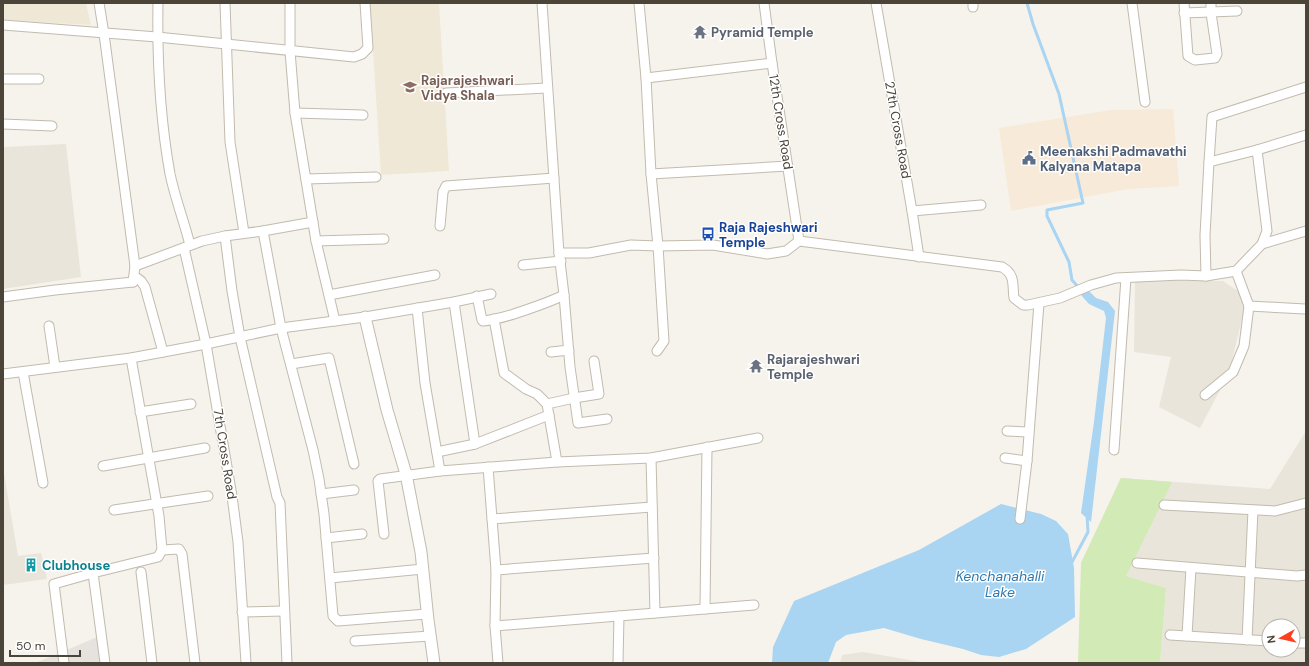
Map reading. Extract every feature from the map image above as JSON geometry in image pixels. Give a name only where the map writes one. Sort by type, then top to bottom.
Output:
[{"type":"street","points":[[99,3],[135,266],[133,282]]},
{"type":"street","name":"7th Cross Road","points":[[158,3],[157,38],[162,121],[168,160],[187,246],[206,344],[233,534],[246,663]]},
{"type":"street","points":[[225,3],[230,142],[244,233]]},
{"type":"street","points":[[290,3],[290,51],[295,113],[316,241],[336,321]]},
{"type":"street","points":[[3,25],[354,57],[362,54],[368,48],[365,3]]},
{"type":"street","points":[[542,3],[560,257],[574,398],[578,423],[607,419]]},
{"type":"street","points":[[639,3],[646,78],[651,174],[658,246],[664,341],[657,351]]},
{"type":"street","name":"12th Cross Road","points":[[764,3],[799,241]]},
{"type":"street","name":"27th Cross Road","points":[[876,3],[919,256]]},
{"type":"street","points":[[1132,3],[1145,102]]},
{"type":"street","points":[[1184,3],[1188,56],[1194,60],[1215,58],[1216,54],[1211,3]]},
{"type":"street","points":[[1184,13],[1237,11]]},
{"type":"street","points":[[646,78],[772,63]]},
{"type":"street","points":[[3,78],[39,79]]},
{"type":"street","points":[[1206,276],[1205,235],[1212,117],[1306,87]]},
{"type":"street","points":[[446,93],[548,88]]},
{"type":"street","points":[[295,113],[363,115]]},
{"type":"street","points":[[3,124],[52,126]]},
{"type":"street","points":[[1209,162],[1257,150],[1306,135]]},
{"type":"street","points":[[523,265],[631,245],[713,245],[767,254],[786,251],[799,241],[1002,267],[1010,271],[1012,276],[1014,298],[1023,305],[1039,303],[1060,298],[1081,289],[1116,278],[1181,275],[1206,276],[1236,271],[1262,244],[1267,231],[1257,150]]},
{"type":"street","points":[[651,174],[788,166]]},
{"type":"street","points":[[306,179],[376,177]]},
{"type":"street","points":[[440,226],[443,192],[446,186],[554,178]]},
{"type":"street","points":[[912,211],[981,205]]},
{"type":"street","points":[[135,266],[187,246],[225,236],[314,222]]},
{"type":"street","points":[[263,231],[282,328],[313,450],[321,494],[330,578],[332,614],[338,621],[427,614]]},
{"type":"street","points":[[1262,244],[1306,231]]},
{"type":"street","points":[[225,236],[232,292],[240,337],[277,498],[280,503],[287,663]]},
{"type":"street","points":[[316,241],[384,239]]},
{"type":"street","points":[[1205,395],[1233,372],[1244,346],[1250,306],[1236,271]]},
{"type":"street","points":[[329,295],[435,275]]},
{"type":"street","points":[[3,297],[133,282],[137,278],[141,280],[145,287],[162,352]]},
{"type":"street","points":[[1114,450],[1126,278]]},
{"type":"street","points":[[3,374],[131,358],[282,328],[365,317],[454,302],[491,294]]},
{"type":"street","points":[[477,296],[482,320],[494,319],[547,303],[564,296]]},
{"type":"street","points":[[454,302],[475,444]]},
{"type":"street","points":[[1020,519],[1027,460],[1039,303]]},
{"type":"street","points":[[1250,306],[1306,309]]},
{"type":"street","points":[[417,308],[425,383],[440,471]]},
{"type":"street","points":[[365,317],[387,410],[406,474],[421,552],[427,614],[434,663]]},
{"type":"street","points":[[494,319],[504,373],[526,389],[537,394],[547,404],[557,462]]},
{"type":"street","points":[[49,326],[55,367]]},
{"type":"street","points":[[551,352],[569,350]]},
{"type":"street","points":[[64,663],[54,584],[158,557],[162,550],[157,504],[131,358]]},
{"type":"street","points":[[291,364],[328,358],[354,464]]},
{"type":"street","points":[[547,404],[599,394],[594,362]]},
{"type":"street","points":[[24,372],[43,483]]},
{"type":"street","points":[[140,412],[191,404]]},
{"type":"street","points":[[437,452],[475,444],[549,415]]},
{"type":"street","points":[[1007,431],[1029,432]]},
{"type":"street","points":[[384,534],[378,480],[380,478],[406,474],[488,467],[651,458],[758,438]]},
{"type":"street","points":[[705,609],[707,447]]},
{"type":"street","points":[[103,466],[205,448]]},
{"type":"street","points":[[651,458],[655,613]]},
{"type":"street","points":[[1005,458],[1027,460]]},
{"type":"street","points":[[488,467],[496,570],[495,626],[498,663]]},
{"type":"street","points":[[321,494],[354,490]]},
{"type":"street","points":[[114,510],[208,496]]},
{"type":"street","points":[[1164,505],[1275,511],[1306,503]]},
{"type":"street","points":[[492,519],[652,507]]},
{"type":"street","points":[[1247,640],[1253,510]]},
{"type":"street","points":[[326,538],[362,534]]},
{"type":"street","points":[[162,550],[179,549],[182,554],[195,663]]},
{"type":"street","points":[[496,570],[654,558]]},
{"type":"street","points":[[1137,563],[1297,576],[1306,575]]},
{"type":"street","points":[[1187,636],[1191,568]]},
{"type":"street","points":[[330,578],[423,569]]},
{"type":"street","points":[[141,572],[152,663]]},
{"type":"street","points":[[93,573],[106,663]]},
{"type":"street","points":[[495,626],[754,605]]},
{"type":"street","points":[[242,612],[284,611]]},
{"type":"street","points":[[618,663],[619,616]]},
{"type":"street","points":[[1170,635],[1261,641]]},
{"type":"street","points":[[355,641],[430,636]]},
{"type":"shaded area","points":[[3,3],[86,3],[91,25],[3,20]]},
{"type":"shaded area","name":"Rajarajeshwari Vidya Shala","points":[[370,3],[439,3],[449,171],[381,175]]},
{"type":"shaded area","points":[[1173,109],[1179,186],[1128,189],[1011,211],[999,128],[1111,110]]},
{"type":"shaded area","points":[[66,144],[81,277],[3,289],[3,147]]},
{"type":"shaded area","points":[[1135,280],[1223,281],[1241,293],[1245,306],[1229,373],[1200,428],[1159,407],[1171,357],[1134,352]]},
{"type":"shaded area","points":[[1306,431],[1306,663],[1160,663],[1166,588],[1081,563],[1121,478],[1270,489]]},
{"type":"shaded area","points":[[3,467],[18,556],[41,553],[47,579],[3,585]]},
{"type":"shaded area","points":[[97,637],[100,663],[35,663],[55,655]]},
{"type":"shaded area","points":[[863,652],[927,663],[840,663],[842,655]]},
{"type":"green space","points":[[1121,478],[1172,482],[1126,576],[1166,588],[1160,663],[1078,663],[1081,563]]},
{"type":"water","points":[[1088,290],[1096,298],[1108,302],[1115,311],[1091,522],[1081,513],[1094,422],[1106,318],[1104,311],[1089,304],[1081,295]]},
{"type":"water","name":"Kenchanahalli Lake","points":[[1001,504],[1041,514],[1056,521],[1068,534],[1074,568],[1075,617],[1026,649],[999,657],[981,655],[884,628],[846,635],[836,642],[828,663],[772,663],[773,647],[794,601],[919,550]]},
{"type":"waterway","points":[[1027,3],[1033,24],[1059,94],[1083,203],[1047,210],[1047,216],[1069,262],[1072,280],[1079,288]]},
{"type":"waterway","points":[[1071,564],[1088,532],[1087,515]]},
{"type":"place","name":"Pyramid Temple","points":[[700,32]]},
{"type":"place","name":"Rajarajeshwari Vidya Shala","points":[[410,87]]},
{"type":"place","name":"Meenakshi Padmavathi Kalyana Matapa","points":[[1029,158]]},
{"type":"place","name":"Raja Rajeshwari Temple","points":[[708,234]]},
{"type":"place","name":"Rajarajeshwari Temple","points":[[756,366]]},
{"type":"place","name":"Clubhouse","points":[[31,565]]}]
